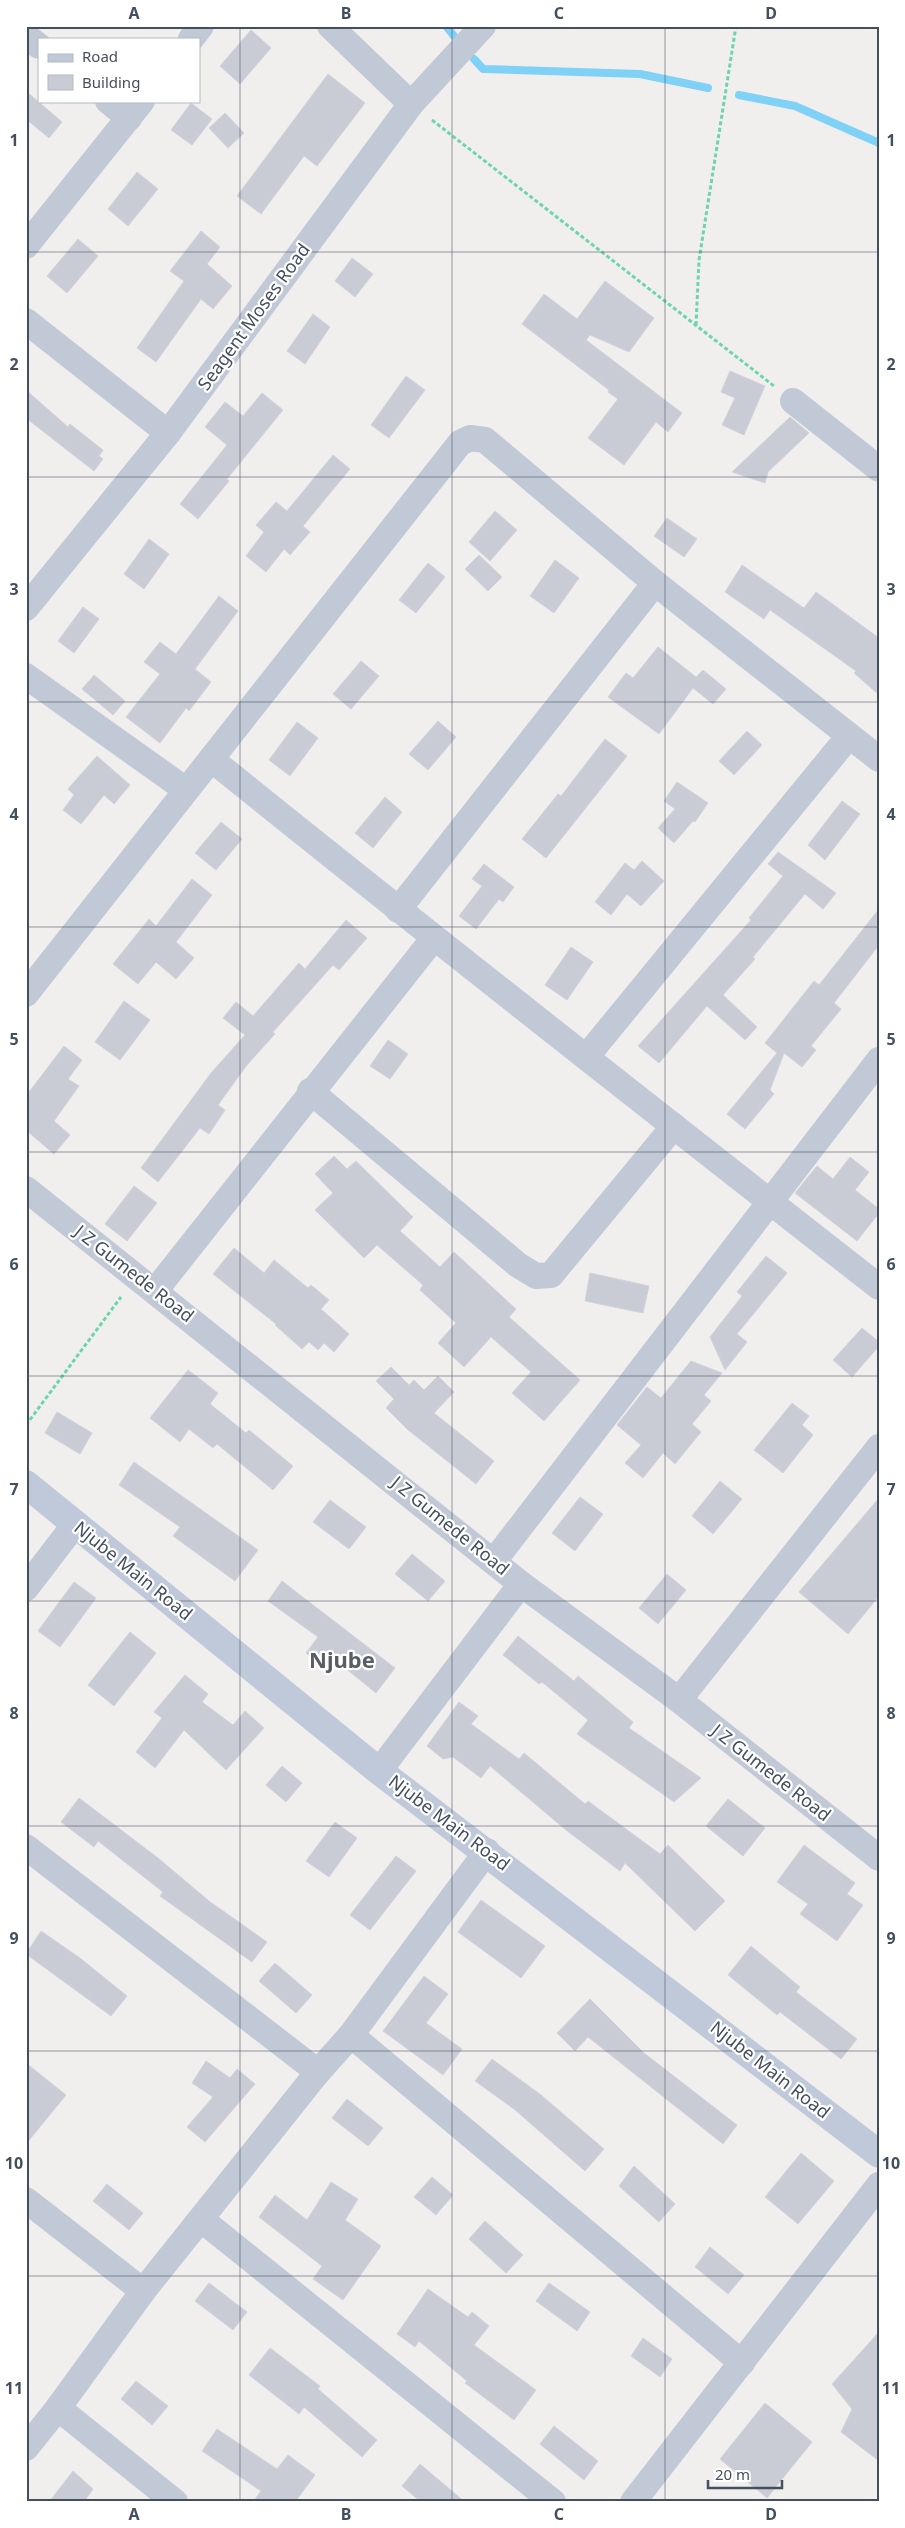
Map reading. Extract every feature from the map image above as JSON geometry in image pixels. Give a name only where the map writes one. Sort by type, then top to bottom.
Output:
[{"type":"street","points":[[192,38],[201,26]]},
{"type":"street","points":[[330,26],[412,104]]},
{"type":"street","name":"Seagent Moses Road","points":[[26,608],[168,433],[412,104],[483,26]]},
{"type":"street","points":[[26,36],[38,45]]},
{"type":"street","points":[[26,246],[136,110],[111,102]]},
{"type":"street","points":[[26,321],[168,433]]},
{"type":"street","points":[[793,401],[879,469]]},
{"type":"street","points":[[26,994],[460,443],[470,438],[485,440],[655,584],[879,759]]},
{"type":"street","points":[[398,910],[655,584]]},
{"type":"street","points":[[26,676],[186,790]]},
{"type":"street","points":[[587,1056],[849,736]]},
{"type":"street","points":[[212,759],[433,939],[587,1056],[879,1287]]},
{"type":"street","points":[[146,1283],[310,1091],[433,939]]},
{"type":"street","points":[[494,1561],[879,1060]]},
{"type":"street","points":[[310,1091],[518,1265],[536,1276],[551,1275],[674,1126]]},
{"type":"street","name":"J Z Gumede Road","points":[[26,1189],[521,1584],[679,1700],[879,1858]]},
{"type":"street","points":[[679,1700],[879,1447]]},
{"type":"street","name":"Njube Main Road","points":[[26,1484],[379,1771],[486,1851],[879,2154]]},
{"type":"street","points":[[26,1588],[75,1524]]},
{"type":"street","points":[[379,1771],[521,1584]]},
{"type":"street","points":[[26,1847],[318,2072]]},
{"type":"street","points":[[26,2448],[58,2408],[143,2291],[202,2220],[318,2072],[351,2035],[486,1851]]},
{"type":"street","points":[[351,2035],[742,2363]]},
{"type":"street","points":[[633,2502],[879,2185]]},
{"type":"street","points":[[26,2200],[143,2291]]},
{"type":"street","points":[[202,2220],[553,2502]]},
{"type":"street","points":[[58,2408],[175,2502]]},
{"type":"path","points":[[696,326],[699,260],[736,26]]},
{"type":"path","points":[[412,104],[793,401]]},
{"type":"path","points":[[26,1425],[146,1283]]},
{"type":"building","points":[[251,30],[271,48],[240,84],[220,66]]},
{"type":"building","points":[[328,74],[365,103],[317,166],[304,156],[261,214],[237,196]]},
{"type":"building","points":[[26,91],[62,122],[49,138],[26,119]]},
{"type":"building","points":[[191,103],[212,119],[192,145],[171,130]]},
{"type":"building","points":[[225,113],[244,133],[228,148],[209,128]]},
{"type":"building","points":[[137,172],[158,189],[128,226],[108,209]]},
{"type":"building","points":[[201,231],[220,247],[207,264],[232,286],[213,309],[201,299],[156,362],[137,348],[184,281],[170,271]]},
{"type":"building","points":[[78,239],[98,256],[67,293],[47,276]]},
{"type":"building","points":[[352,258],[373,274],[355,297],[335,281]]},
{"type":"building","points":[[605,281],[654,318],[629,352],[590,335],[586,340],[682,413],[668,432],[656,422],[624,465],[588,438],[618,399],[608,392],[609,390],[522,324],[544,294],[577,319]]},
{"type":"building","points":[[313,314],[330,327],[305,364],[287,351]]},
{"type":"building","points":[[730,371],[765,386],[744,435],[722,425],[735,398],[721,392]]},
{"type":"building","points":[[406,376],[425,390],[389,438],[371,425]]},
{"type":"building","points":[[26,390],[68,427],[70,424],[103,450],[99,456],[103,459],[94,471],[26,418]]},
{"type":"building","points":[[262,393],[283,410],[227,479],[229,481],[198,519],[180,504],[227,445],[205,427],[225,402],[243,416]]},
{"type":"building","points":[[790,417],[809,433],[768,472],[765,483],[732,472]]},
{"type":"building","points":[[333,455],[350,469],[303,526],[310,532],[290,555],[284,549],[266,572],[246,556],[264,532],[256,525],[276,502],[287,511]]},
{"type":"building","points":[[495,511],[517,530],[490,561],[469,542]]},
{"type":"building","points":[[667,518],[697,539],[684,557],[654,536]]},
{"type":"building","points":[[149,539],[169,554],[144,589],[124,574]]},
{"type":"building","points":[[479,555],[502,577],[488,591],[465,569]]},
{"type":"building","points":[[555,560],[579,578],[554,613],[530,596]]},
{"type":"building","points":[[428,563],[445,577],[416,613],[399,600]]},
{"type":"building","points":[[742,565],[804,608],[816,592],[879,638],[879,695],[854,673],[856,671],[770,610],[764,619],[725,592]]},
{"type":"building","points":[[219,596],[238,611],[195,669],[211,682],[189,711],[186,708],[160,743],[126,717],[160,674],[144,662],[160,642],[176,654]]},
{"type":"building","points":[[83,607],[99,619],[74,653],[58,641]]},
{"type":"building","points":[[658,647],[696,677],[703,670],[726,689],[713,704],[693,688],[659,734],[608,697],[626,673],[633,678]]},
{"type":"building","points":[[361,661],[379,676],[351,709],[333,694]]},
{"type":"building","points":[[94,675],[125,701],[113,715],[82,689]]},
{"type":"building","points":[[438,721],[456,737],[428,770],[409,754]]},
{"type":"building","points":[[297,722],[318,738],[290,776],[269,760]]},
{"type":"building","points":[[747,731],[762,745],[734,775],[719,761]]},
{"type":"building","points":[[605,739],[627,756],[546,858],[522,839],[558,794],[561,796]]},
{"type":"building","points":[[97,756],[130,785],[114,804],[104,795],[81,824],[63,810],[74,795],[68,789]]},
{"type":"building","points":[[677,782],[708,803],[695,822],[693,821],[674,843],[658,828],[675,809],[664,801]]},
{"type":"building","points":[[385,797],[402,812],[373,848],[355,833]]},
{"type":"building","points":[[842,801],[860,814],[825,860],[808,845]]},
{"type":"building","points":[[221,822],[242,839],[216,870],[195,853]]},
{"type":"building","points":[[778,852],[836,893],[823,909],[805,894],[753,957],[755,959],[723,995],[757,1027],[745,1040],[707,1006],[659,1063],[638,1046],[751,920],[749,918],[783,876],[768,864]]},
{"type":"building","points":[[642,861],[664,881],[641,906],[627,894],[611,915],[595,902],[625,863],[634,870]]},
{"type":"building","points":[[484,864],[514,887],[503,902],[499,899],[476,929],[459,916],[482,886],[472,879]]},
{"type":"building","points":[[192,879],[212,895],[176,942],[194,958],[176,979],[156,962],[138,984],[113,964],[149,919],[156,926]]},
{"type":"building","points":[[879,909],[879,945],[834,1003],[841,1009],[811,1046],[816,1050],[802,1067],[784,1053],[770,1090],[774,1094],[745,1129],[727,1114],[777,1053],[765,1043],[814,981],[819,985]]},
{"type":"building","points":[[346,920],[367,938],[339,970],[333,965],[273,1032],[275,1034],[247,1065],[218,1105],[225,1110],[209,1134],[200,1128],[158,1182],[141,1168],[211,1073],[245,1035],[223,1018],[236,1002],[253,1016],[299,963],[305,969]]},
{"type":"building","points":[[571,947],[593,962],[567,1000],[545,985]]},
{"type":"building","points":[[124,1001],[150,1020],[120,1060],[95,1042]]},
{"type":"building","points":[[388,1040],[408,1054],[390,1079],[370,1066]]},
{"type":"building","points":[[64,1046],[82,1060],[68,1079],[79,1086],[54,1121],[70,1135],[54,1154],[26,1130],[26,1096]]},
{"type":"building","points":[[334,1156],[347,1169],[356,1161],[413,1217],[400,1231],[440,1267],[454,1252],[516,1309],[509,1317],[580,1380],[544,1421],[512,1393],[531,1372],[491,1337],[464,1367],[438,1343],[456,1323],[420,1290],[423,1285],[377,1245],[364,1258],[315,1210],[333,1193],[315,1174]]},
{"type":"building","points":[[850,1157],[869,1172],[855,1190],[879,1209],[879,1213],[857,1241],[795,1193],[817,1166],[833,1179]]},
{"type":"building","points":[[134,1186],[157,1203],[127,1241],[105,1224]]},
{"type":"building","points":[[234,1248],[264,1273],[274,1260],[308,1288],[311,1285],[329,1300],[321,1309],[349,1334],[334,1352],[324,1343],[318,1350],[309,1342],[302,1349],[276,1324],[213,1274]]},
{"type":"building","points":[[766,1256],[787,1273],[737,1334],[747,1342],[725,1370],[710,1337],[742,1296],[737,1292]]},
{"type":"building","points":[[590,1273],[649,1286],[643,1313],[585,1301]]},
{"type":"building","points":[[862,1328],[879,1342],[879,1346],[852,1377],[833,1360]]},
{"type":"building","points":[[691,1361],[722,1373],[704,1395],[711,1401],[692,1424],[701,1432],[675,1464],[663,1453],[643,1478],[625,1463],[641,1445],[617,1425],[647,1387],[661,1398]]},
{"type":"building","points":[[391,1367],[409,1385],[414,1380],[424,1390],[438,1376],[454,1392],[434,1413],[494,1461],[476,1484],[407,1429],[386,1408],[394,1399],[376,1381]]},
{"type":"building","points":[[188,1370],[218,1393],[210,1404],[246,1433],[249,1430],[293,1466],[273,1490],[217,1444],[213,1448],[189,1429],[180,1442],[150,1418]]},
{"type":"building","points":[[792,1403],[809,1416],[802,1425],[813,1435],[783,1473],[754,1450]]},
{"type":"building","points":[[57,1412],[92,1433],[80,1454],[45,1433]]},
{"type":"building","points":[[134,1462],[258,1550],[235,1581],[173,1536],[180,1527],[119,1485]]},
{"type":"building","points":[[720,1481],[742,1499],[713,1534],[692,1516]]},
{"type":"building","points":[[580,1497],[603,1514],[575,1551],[552,1533]]},
{"type":"building","points":[[879,1498],[879,1596],[848,1634],[799,1592]]},
{"type":"building","points":[[330,1500],[366,1527],[349,1549],[313,1522]]},
{"type":"building","points":[[412,1554],[445,1581],[428,1601],[395,1574]]},
{"type":"building","points":[[667,1574],[686,1590],[658,1624],[639,1608]]},
{"type":"building","points":[[282,1581],[395,1668],[376,1693],[334,1659],[326,1669],[306,1653],[318,1637],[268,1601]]},
{"type":"building","points":[[74,1582],[96,1598],[60,1647],[38,1631]]},
{"type":"building","points":[[130,1632],[156,1653],[114,1706],[88,1685]]},
{"type":"building","points":[[518,1636],[574,1681],[578,1676],[633,1722],[629,1728],[701,1778],[674,1802],[577,1734],[588,1720],[542,1682],[539,1684],[503,1655]]},
{"type":"building","points":[[185,1675],[208,1694],[202,1702],[233,1725],[245,1711],[264,1728],[226,1770],[184,1730],[155,1768],[136,1752],[162,1718],[154,1712]]},
{"type":"building","points":[[459,1702],[478,1716],[471,1724],[519,1759],[524,1753],[585,1804],[588,1801],[660,1854],[668,1845],[725,1901],[695,1931],[625,1863],[620,1871],[566,1830],[490,1766],[481,1778],[453,1757],[443,1759],[427,1746]]},
{"type":"building","points":[[282,1766],[302,1783],[286,1802],[266,1785]]},
{"type":"building","points":[[79,1798],[158,1858],[209,1901],[267,1942],[252,1962],[160,1896],[163,1892],[98,1841],[94,1847],[61,1822]]},
{"type":"building","points":[[728,1799],[765,1828],[743,1856],[706,1826]]},
{"type":"building","points":[[335,1822],[357,1838],[329,1877],[306,1861]]},
{"type":"building","points":[[804,1845],[855,1883],[847,1894],[863,1905],[837,1941],[800,1914],[808,1904],[777,1882]]},
{"type":"building","points":[[396,1856],[416,1871],[370,1930],[350,1915]]},
{"type":"building","points":[[481,1900],[545,1946],[521,1978],[458,1932]]},
{"type":"building","points":[[41,1931],[80,1958],[127,1996],[111,2016],[26,1954]]},
{"type":"building","points":[[751,1946],[800,1987],[796,1992],[857,2039],[841,2059],[780,2012],[777,2015],[728,1975]]},
{"type":"building","points":[[275,1963],[312,1995],[296,2013],[259,1981]]},
{"type":"building","points":[[424,1976],[448,1994],[426,2023],[462,2049],[443,2075],[383,2031]]},
{"type":"building","points":[[590,1999],[644,2053],[737,2125],[723,2144],[588,2037],[575,2051],[557,2033]]},
{"type":"building","points":[[492,2059],[541,2095],[604,2149],[585,2171],[514,2109],[475,2081]]},
{"type":"building","points":[[206,2061],[230,2078],[237,2069],[255,2084],[205,2142],[187,2127],[213,2097],[192,2083]]},
{"type":"building","points":[[26,2063],[66,2095],[26,2144]]},
{"type":"building","points":[[347,2099],[383,2128],[368,2146],[332,2118]]},
{"type":"building","points":[[801,2153],[834,2181],[798,2224],[765,2197]]},
{"type":"building","points":[[634,2166],[675,2204],[659,2222],[619,2186]]},
{"type":"building","points":[[432,2177],[453,2195],[436,2215],[414,2197]]},
{"type":"building","points":[[331,2182],[358,2199],[345,2220],[381,2246],[343,2300],[313,2279],[322,2266],[259,2217],[275,2195],[307,2220]]},
{"type":"building","points":[[107,2184],[143,2213],[129,2230],[93,2201]]},
{"type":"building","points":[[485,2221],[523,2255],[506,2273],[469,2239]]},
{"type":"building","points":[[710,2247],[744,2275],[728,2294],[695,2267]]},
{"type":"building","points":[[209,2283],[247,2312],[233,2330],[195,2301]]},
{"type":"building","points":[[549,2283],[590,2312],[577,2331],[536,2301]]},
{"type":"building","points":[[428,2289],[468,2317],[472,2312],[489,2326],[474,2345],[536,2390],[514,2420],[465,2383],[467,2381],[419,2341],[415,2347],[397,2334]]},
{"type":"building","points":[[879,2332],[879,2461],[841,2432],[852,2409],[832,2384]]},
{"type":"building","points":[[643,2338],[672,2359],[660,2377],[631,2356]]},
{"type":"building","points":[[270,2348],[320,2386],[318,2389],[377,2440],[362,2457],[304,2407],[299,2414],[249,2375]]},
{"type":"building","points":[[136,2381],[168,2406],[152,2425],[121,2399]]},
{"type":"building","points":[[765,2403],[812,2442],[767,2498],[720,2459]]},
{"type":"building","points":[[554,2426],[598,2461],[584,2480],[540,2444]]},
{"type":"building","points":[[217,2429],[277,2469],[288,2455],[315,2475],[295,2502],[253,2502],[261,2491],[202,2451]]},
{"type":"building","points":[[420,2464],[465,2502],[421,2502],[402,2486]]},
{"type":"building","points":[[73,2471],[93,2489],[84,2502],[49,2502]]},
{"type":"waterway","points":[[446,26],[454,36]]},
{"type":"waterway","points":[[474,59],[483,69],[640,74],[708,88]]},
{"type":"waterway","points":[[739,95],[795,106],[879,143]]},
{"type":"district","name":"Njube","points":[[342,1660]]}]
